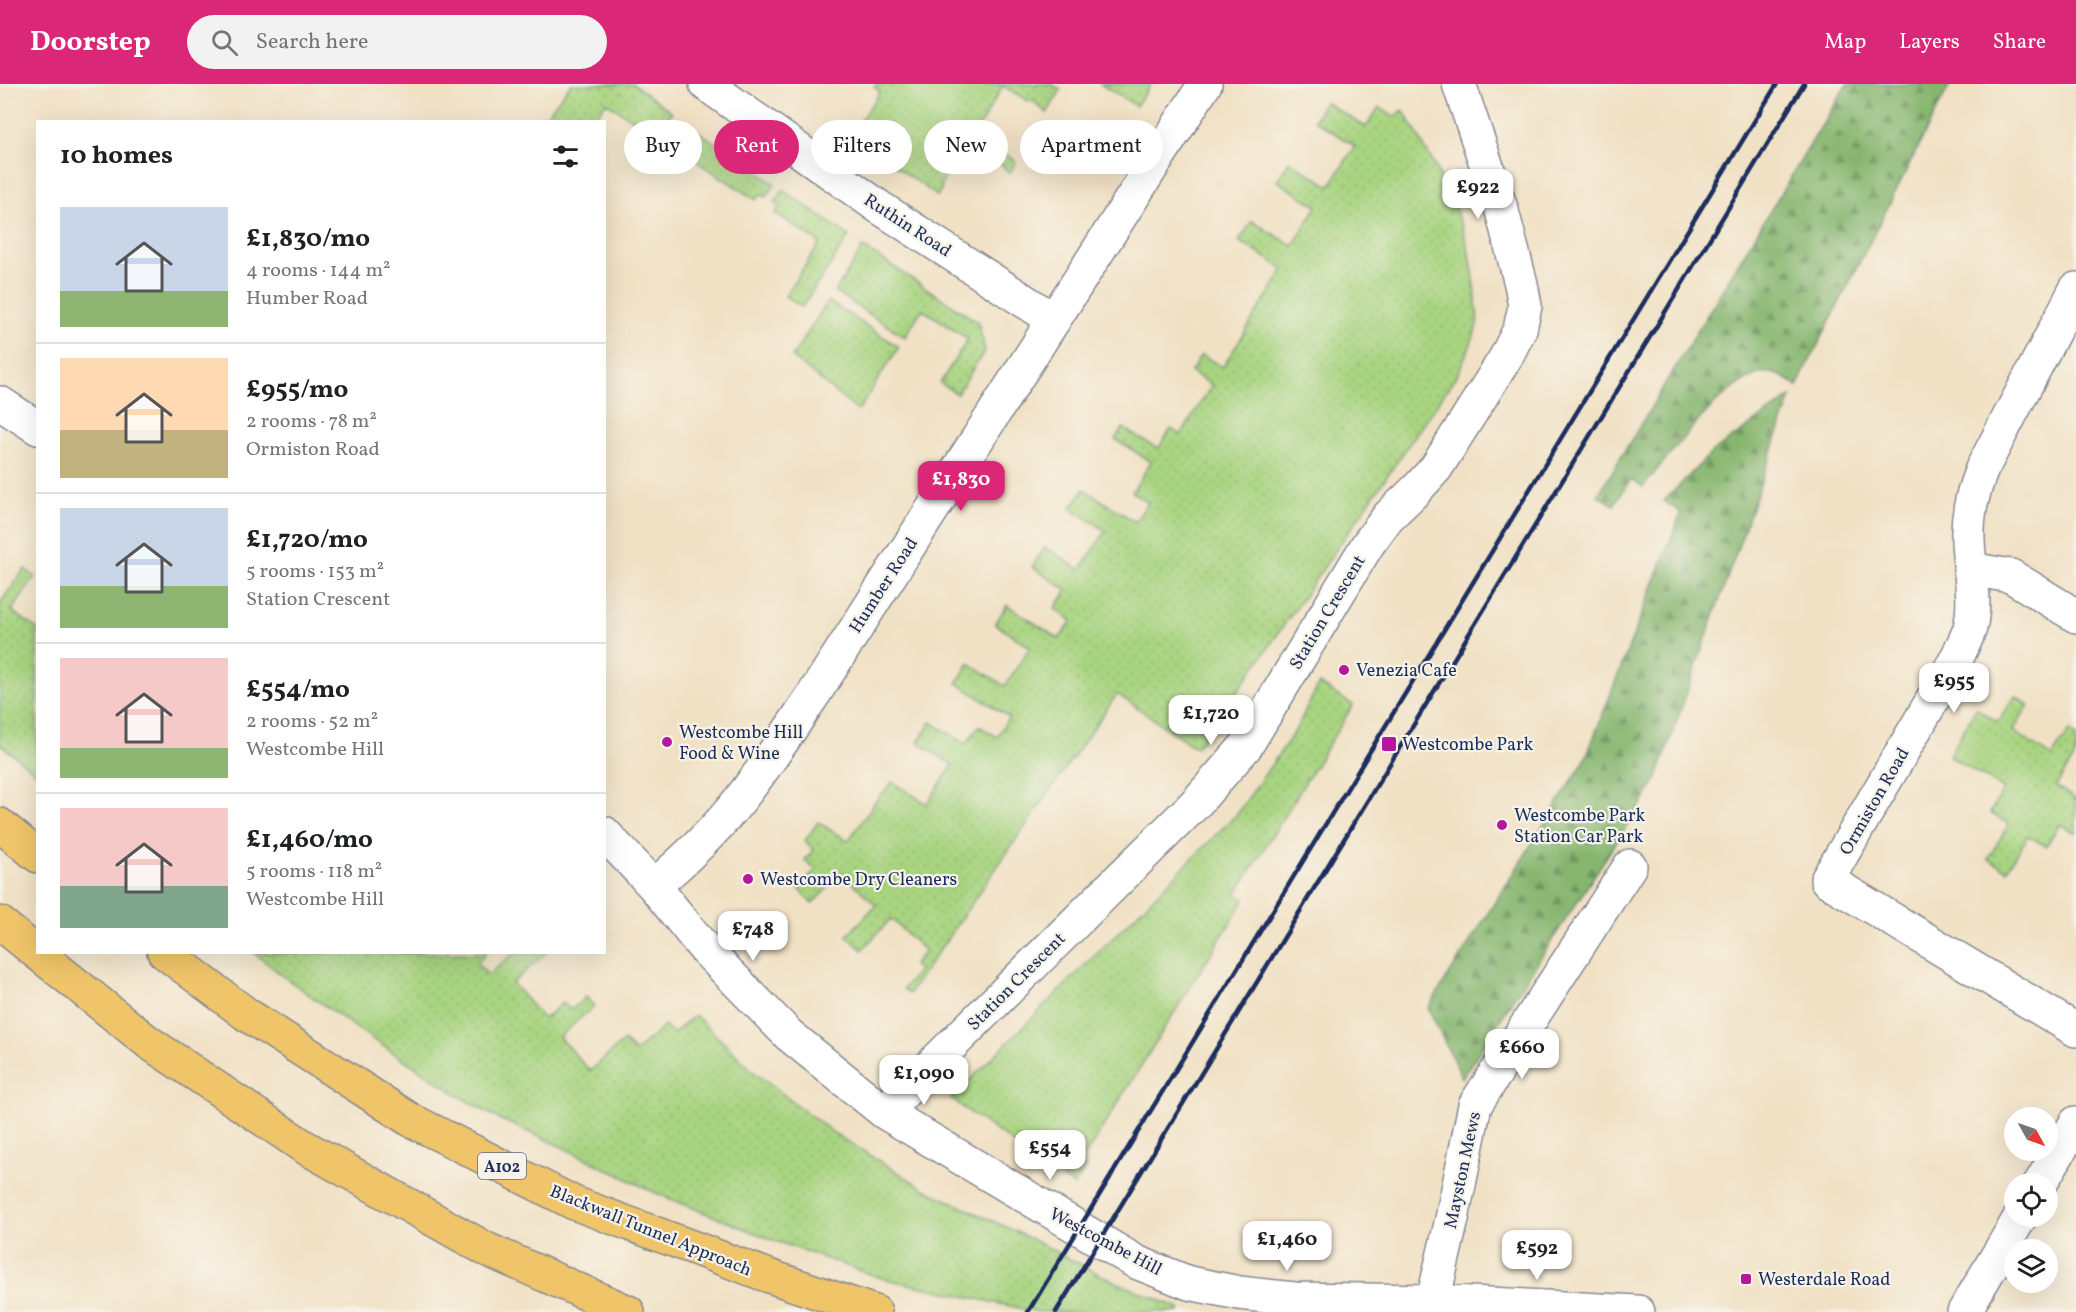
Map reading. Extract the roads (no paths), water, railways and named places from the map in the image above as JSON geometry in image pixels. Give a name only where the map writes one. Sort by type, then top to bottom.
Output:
[{"type":"highway","points":[[0,825],[36,854]]},
{"type":"highway","points":[[0,923],[36,952]]},
{"type":"highway","points":[[39,954],[148,1042],[303,1146],[486,1249],[628,1312]]},
{"type":"highway","name":"Blackwall Tunnel Approach","points":[[167,954],[246,1014],[410,1119],[574,1203],[769,1276],[875,1312]]},
{"type":"street","name":"Ruthin Road","points":[[706,84],[879,207],[1054,320]]},
{"type":"street","name":"Humber Road","points":[[654,886],[705,839],[734,807],[766,764],[814,694],[1205,84]]},
{"type":"street","name":"Station Crescent","points":[[884,1112],[1194,804],[1246,746],[1368,544],[1388,517],[1436,468],[1506,357],[1520,329],[1524,306],[1521,284],[1502,211],[1459,84]]},
{"type":"street","name":"Ormiston Road","points":[[2076,289],[1972,492],[1968,515],[1972,602],[1970,628],[1958,658],[1827,880],[2076,1030]]},
{"type":"street","points":[[0,403],[36,427]]},
{"type":"street","points":[[1970,569],[2011,576],[2076,616]]},
{"type":"street","name":"Westcombe Hill","points":[[606,835],[654,886],[704,948],[789,1035],[884,1112],[1136,1262],[1189,1283],[1239,1293],[1295,1299],[1433,1301],[1638,1312]]},
{"type":"street","name":"Mayston Mews","points":[[1433,1301],[1475,1105],[1630,866]]},
{"type":"street","points":[[2046,1173],[2076,1123]]},
{"type":"street","points":[[1964,1312],[2014,1227]]},
{"type":"railway","points":[[1028,1312],[1777,84]]},
{"type":"railway","points":[[1056,1312],[1804,84]]},
{"type":"place","name":"Venezia Cafe","points":[[1344,670]]},
{"type":"place","name":"Westcombe Hill Food & Wine","points":[[667,742]]},
{"type":"place","name":"Westcombe Park","points":[[1389,744]]},
{"type":"place","name":"Westcombe Park Station Car Park","points":[[1502,825]]},
{"type":"place","name":"Westcombe Dry Cleaners","points":[[748,879]]},
{"type":"place","name":"Westerdale Road","points":[[1746,1279]]}]
